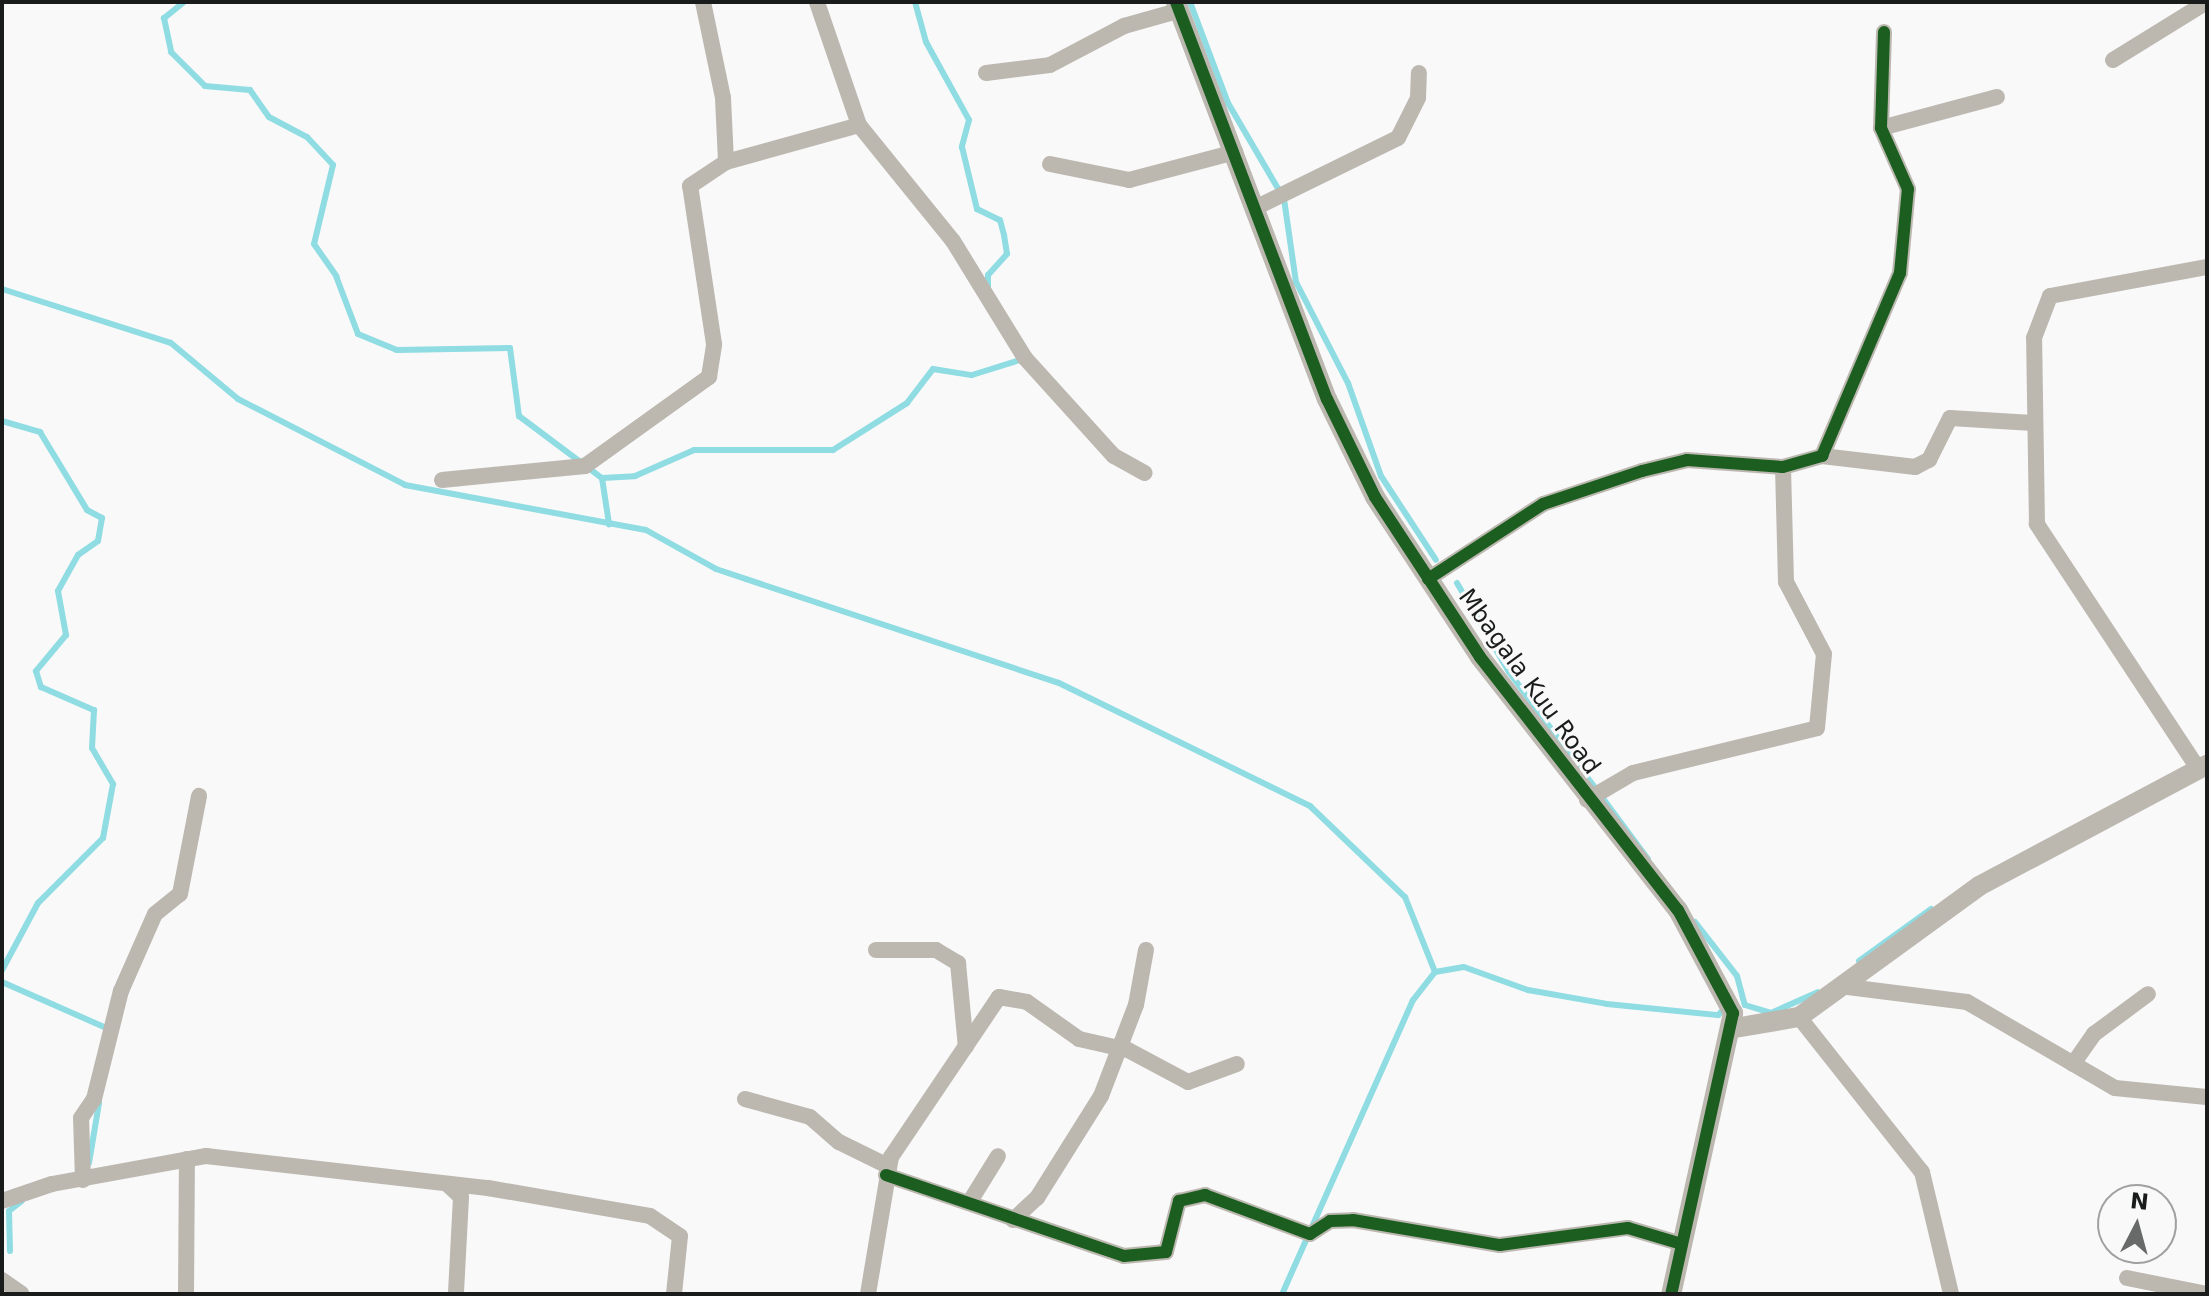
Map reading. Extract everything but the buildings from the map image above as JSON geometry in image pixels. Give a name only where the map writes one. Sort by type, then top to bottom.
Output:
[{"type":"street","points":[[703,2],[723,98],[726,162]]},
{"type":"street","points":[[817,2],[859,125],[953,241],[1025,358],[1114,456],[1145,473]]},
{"type":"street","points":[[2113,60],[2207,2]]},
{"type":"street","points":[[986,73],[1050,65],[1124,26],[1178,6]]},
{"type":"street","name":"Mbagala Kuu Road","points":[[1178,6],[1327,399],[1375,497],[1428,579],[1587,800],[1692,931],[1735,1028]]},
{"type":"street","points":[[1822,456],[1900,273],[1908,189],[1881,128],[1884,32]]},
{"type":"street","points":[[1255,208],[1398,138],[1418,98],[1419,73]]},
{"type":"street","points":[[1881,128],[1997,97]]},
{"type":"street","points":[[442,480],[585,466],[701,388],[714,366],[714,344],[688,190],[700,174],[726,162],[859,125]]},
{"type":"street","points":[[1050,164],[1129,180],[1235,152]]},
{"type":"street","points":[[1671,1294],[1735,1028],[1799,1017],[1979,886],[2203,768],[2037,524],[2033,423],[2034,338],[2050,296],[2207,267]]},
{"type":"street","points":[[1428,579],[1543,504],[1642,471],[1687,460],[1783,467],[1822,456],[1915,467],[1929,460],[1950,418],[2033,423]]},
{"type":"street","points":[[1587,800],[1633,773],[1817,728],[1824,654],[1786,582],[1783,467]]},
{"type":"street","points":[[83,1180],[81,1118],[94,1099],[121,991],[155,914],[180,894],[199,796]]},
{"type":"street","points":[[876,950],[936,950],[958,963],[966,1047]]},
{"type":"street","points":[[1013,1220],[1037,1198],[1082,1131],[1136,1005],[1146,950]]},
{"type":"street","points":[[1840,986],[1967,1002],[2115,1088],[2207,1097]]},
{"type":"street","points":[[2073,1064],[2094,1034],[2148,994]]},
{"type":"street","points":[[868,1294],[887,1170],[996,1001],[1011,996],[1079,1039],[1117,1049],[1188,1082],[1237,1064]]},
{"type":"street","points":[[1799,1017],[1922,1172],[1951,1294]]},
{"type":"street","points":[[745,1099],[810,1117],[839,1142],[887,1170],[1096,1250],[1166,1252],[1179,1201],[1205,1195],[1310,1234],[1330,1221],[1353,1220],[1424,1238],[1500,1245],[1628,1228],[1682,1244]]},
{"type":"street","points":[[969,1203],[998,1156]]},
{"type":"street","points":[[186,1294],[187,1159]]},
{"type":"street","points":[[2,1201],[83,1180],[187,1159],[447,1184],[650,1216],[680,1236],[674,1294]]},
{"type":"street","points":[[447,1184],[462,1204],[456,1294]]},
{"type":"street","points":[[2127,1278],[2207,1294]]},
{"type":"street","points":[[2,1280],[22,1294]]},
{"type":"waterway","points":[[184,2],[164,18],[171,52],[205,86],[250,90],[269,117],[307,137],[333,165],[314,244],[336,276],[358,334],[397,350],[510,348],[519,416],[602,478],[609,524]]},
{"type":"waterway","points":[[915,2],[926,42],[969,120],[962,147],[977,209],[1000,220],[1004,235],[1007,254],[988,275],[988,288]]},
{"type":"waterway","points":[[1190,2],[1228,103],[1284,199],[1296,282],[1348,383],[1381,476],[1436,560]]},
{"type":"waterway","points":[[2,289],[171,343],[238,399],[405,485],[646,530],[716,569],[1059,683],[1310,806],[1405,897],[1435,972],[1413,1000],[1282,1294]]},
{"type":"waterway","points":[[602,478],[635,476],[694,450],[833,450],[907,403],[933,369],[972,375],[1023,359]]},
{"type":"waterway","points":[[2,421],[40,432],[87,510],[102,518],[98,541],[78,555],[58,591],[66,635],[36,671],[41,687],[94,710],[92,748],[113,784],[103,838],[38,903],[2,970]]},
{"type":"waterway","points":[[1457,583],[1509,672],[1648,859]]},
{"type":"waterway","points":[[1859,961],[1931,909]]},
{"type":"waterway","points":[[1695,922],[1737,976],[1745,1005],[1771,1013],[1818,992]]},
{"type":"waterway","points":[[1435,972],[1464,967],[1528,990],[1607,1004],[1718,1015],[1724,1009]]},
{"type":"waterway","points":[[2,982],[111,1030]]},
{"type":"waterway","points":[[89,1163],[99,1103]]},
{"type":"waterway","points":[[10,1251],[9,1211],[22,1201]]},
{"type":"cycle path","points":[[1176,2],[1327,399],[1375,497],[1480,657],[1678,910],[1733,1013],[1671,1294]]},
{"type":"cycle path","points":[[1428,579],[1543,504],[1642,471],[1687,460],[1783,467],[1822,456],[1900,273],[1908,189],[1881,128],[1884,32]]},
{"type":"cycle path","points":[[886,1175],[1124,1256],[1166,1252],[1179,1201],[1205,1195],[1310,1234],[1330,1221],[1353,1220],[1500,1245],[1628,1228],[1682,1244]]}]
